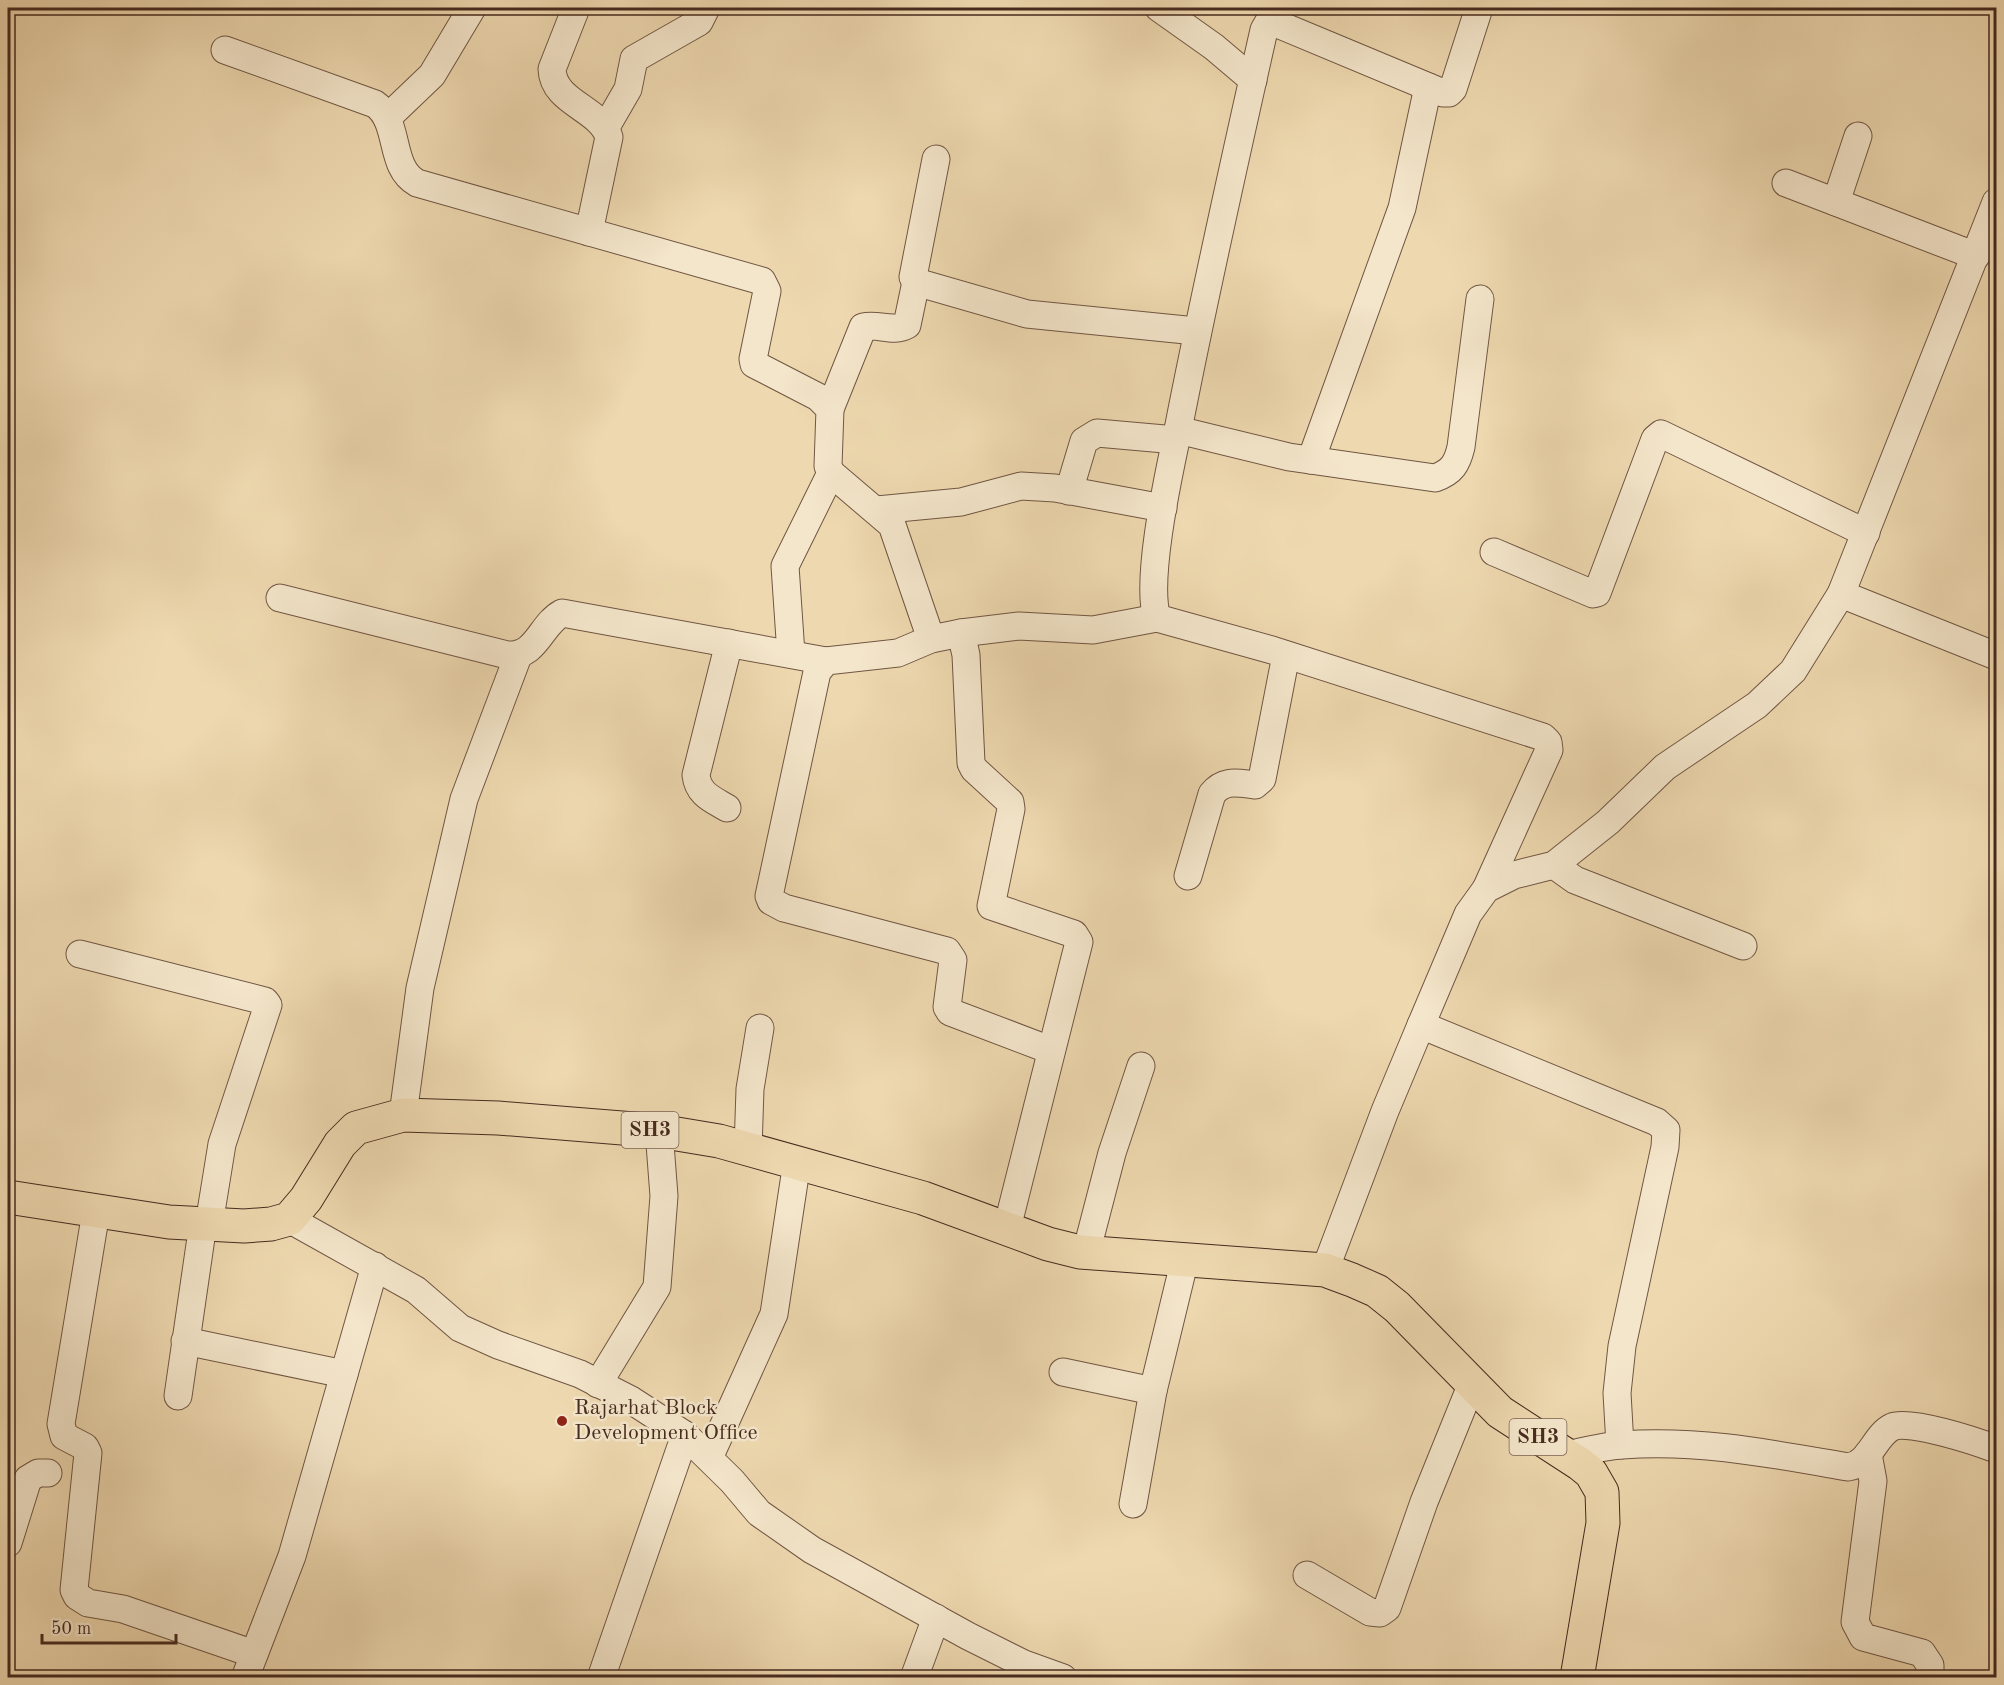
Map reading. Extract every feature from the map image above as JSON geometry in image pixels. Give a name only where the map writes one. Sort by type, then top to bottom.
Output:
[{"type":"main road","name":"SH3","points":[[289,1219],[306,1199],[340,1144],[356,1128],[403,1115],[498,1118],[686,1134],[923,1197],[1048,1244],[1086,1253],[1325,1270],[1377,1291],[1471,1386],[1517,1425],[1567,1455],[1590,1473],[1598,1483],[1603,1504],[1601,1547],[1577,1677]]},
{"type":"main road","points":[[8,1197],[96,1212],[206,1224],[262,1224],[289,1219]]},
{"type":"street","points":[[387,118],[432,75],[472,8]]},
{"type":"street","points":[[576,8],[552,69],[552,80],[561,91],[606,127],[609,137],[589,232]]},
{"type":"street","points":[[606,127],[628,89],[634,59],[699,22],[706,8]]},
{"type":"street","points":[[1159,8],[1214,47],[1253,80]]},
{"type":"street","points":[[1157,618],[1153,599],[1163,508],[1196,331],[1264,30],[1268,23],[1275,22],[1443,93],[1453,89],[1479,8]]},
{"type":"street","points":[[225,50],[375,104],[387,118],[407,177],[417,183],[762,281],[767,291],[754,364],[818,398],[830,409]]},
{"type":"street","points":[[1311,460],[1402,208],[1428,87]]},
{"type":"street","points":[[1836,202],[1858,136]]},
{"type":"street","points":[[931,639],[892,525],[831,473],[828,466],[830,409],[863,327],[877,325],[896,329],[907,325],[916,282],[913,277],[936,159]]},
{"type":"street","points":[[1786,183],[1976,256]]},
{"type":"street","points":[[1486,889],[1514,875],[1554,865],[1608,822],[1665,766],[1764,698],[1793,671],[1841,594],[1996,202]]},
{"type":"street","points":[[916,282],[1027,314],[1196,331]]},
{"type":"street","points":[[1069,490],[1084,441],[1097,433],[1177,435],[1311,460],[1435,478],[1446,474],[1456,464],[1461,447],[1480,299]]},
{"type":"street","points":[[1494,552],[1593,594],[1597,593],[1655,439],[1661,434],[1866,533]]},
{"type":"street","points":[[791,654],[785,566],[831,473]]},
{"type":"street","points":[[877,510],[961,502],[1021,486],[1069,490],[1163,508]]},
{"type":"street","points":[[1841,594],[1996,656]]},
{"type":"street","points":[[280,598],[518,656],[528,651],[555,616],[562,613],[826,661],[898,653],[931,639],[961,633],[1019,626],[1093,630],[1157,618],[1286,655],[1544,737],[1548,742],[1549,750],[1486,889],[1468,914],[1421,1025],[1325,1270]]},
{"type":"street","points":[[961,633],[966,655],[971,764],[1010,802],[1011,809],[991,906],[1074,934],[1079,942],[1007,1228]]},
{"type":"street","points":[[727,808],[705,796],[697,785],[696,774],[729,643]]},
{"type":"street","points":[[1188,876],[1212,794],[1219,785],[1228,783],[1255,785],[1262,779],[1286,655]]},
{"type":"street","points":[[403,1115],[420,988],[464,799],[518,656]]},
{"type":"street","points":[[826,661],[817,672],[770,896],[771,901],[795,911],[947,951],[953,960],[947,1007],[950,1012],[1050,1050]]},
{"type":"street","points":[[1554,865],[1575,880],[1743,945]]},
{"type":"street","points":[[80,954],[265,1001],[268,1005],[222,1144],[185,1341],[178,1396]]},
{"type":"street","points":[[1421,1025],[1658,1122],[1666,1130],[1665,1146],[1622,1346],[1617,1393],[1620,1445]]},
{"type":"street","points":[[748,1149],[750,1089],[760,1028]]},
{"type":"street","points":[[1086,1253],[1112,1153],[1141,1066]]},
{"type":"street","points":[[598,1384],[657,1287],[664,1196],[659,1131]]},
{"type":"street","points":[[709,1458],[774,1314],[797,1162]]},
{"type":"street","points":[[96,1212],[61,1424],[64,1436],[85,1447],[88,1453],[74,1590],[77,1596],[88,1603],[123,1609],[252,1671],[292,1556],[375,1266]]},
{"type":"street","points":[[289,1219],[416,1290],[460,1328],[498,1345],[563,1367],[631,1400],[685,1436],[709,1458],[759,1513],[812,1550],[1024,1664],[1063,1677]]},
{"type":"street","points":[[1133,1504],[1153,1391],[1185,1259]]},
{"type":"street","points":[[185,1341],[344,1374]]},
{"type":"street","points":[[1063,1372],[1153,1391]]},
{"type":"street","points":[[1306,1575],[1370,1612],[1380,1613],[1387,1608],[1424,1502],[1471,1386]]},
{"type":"street","points":[[1567,1455],[1620,1445],[1674,1443],[1762,1452],[1848,1467],[1860,1462],[1892,1428],[1902,1425],[1932,1430],[1996,1449]]},
{"type":"street","points":[[601,1677],[685,1436]]},
{"type":"street","points":[[1868,1454],[1873,1481],[1855,1622],[1858,1631],[1863,1636],[1922,1653],[1930,1665],[1930,1677]]},
{"type":"street","points":[[8,1543],[28,1479],[38,1473],[48,1473]]},
{"type":"street","points":[[914,1677],[936,1618]]},
{"type":"place","name":"Rajarhat Block Development Office","points":[[562,1421]]}]
